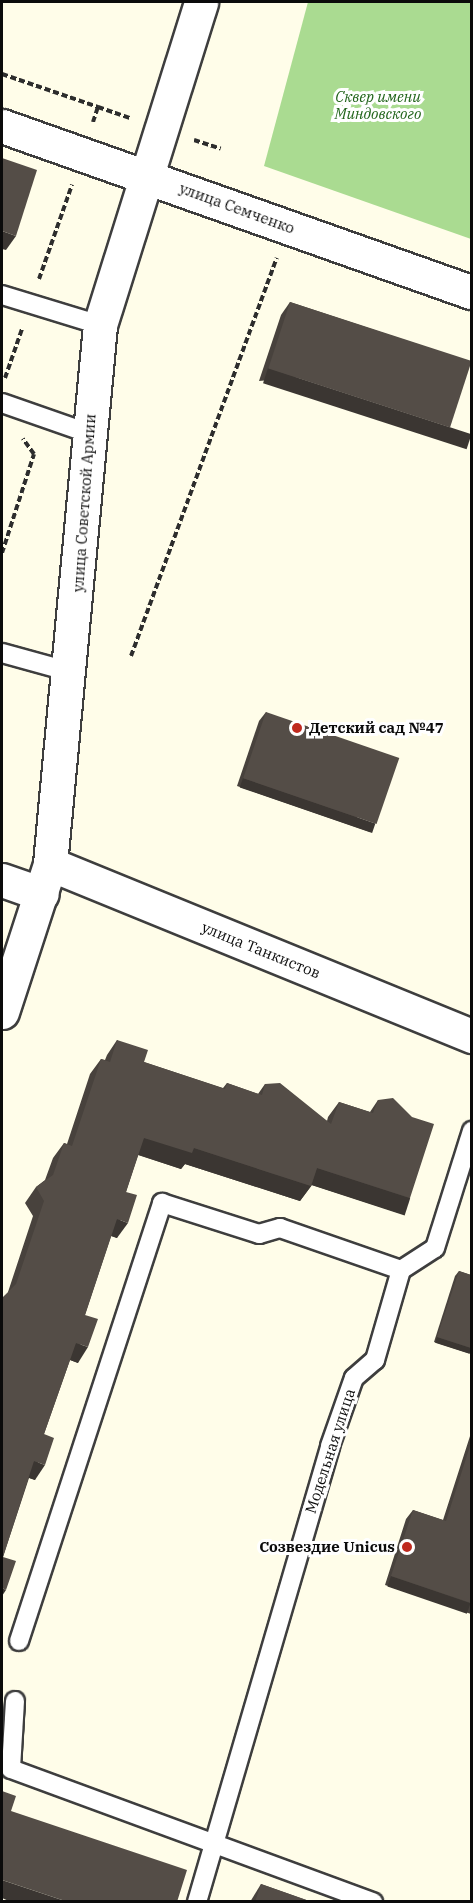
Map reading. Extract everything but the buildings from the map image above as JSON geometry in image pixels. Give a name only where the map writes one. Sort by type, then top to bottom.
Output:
[{"type":"street","name":"улица Советской Армии","points":[[2,1012],[46,879],[71,672],[88,434],[100,325],[201,2]]},
{"type":"street","name":"улица Семченко","points":[[2,126],[147,174],[471,292]]},
{"type":"street","name":"улица Танкистов","points":[[2,880],[46,879],[471,1036]]},
{"type":"lane","points":[[2,295],[100,325]]},
{"type":"lane","points":[[2,403],[88,434]]},
{"type":"lane","points":[[2,653],[71,672]]},
{"type":"lane","points":[[19,1641],[162,1203],[259,1234],[280,1228],[401,1270],[435,1248],[471,1131]]},
{"type":"lane","name":"Модельная улица","points":[[197,1902],[330,1446],[354,1378],[375,1360],[401,1270]]},
{"type":"lane","points":[[15,1701],[11,1769],[214,1846],[374,1902]]},
{"type":"path","points":[[2,74],[98,107]]},
{"type":"path","points":[[130,656],[278,255],[267,251]]},
{"type":"path","points":[[2,552],[34,454],[21,435]]},
{"type":"green space","name":"Сквер имени Миндовского","points":[[308,2],[471,2],[471,239],[264,166]]},
{"type":"place","name":"Детский сад №47","points":[[297,728]]},
{"type":"place","name":"Созвездие Unicus","points":[[407,1547]]}]
